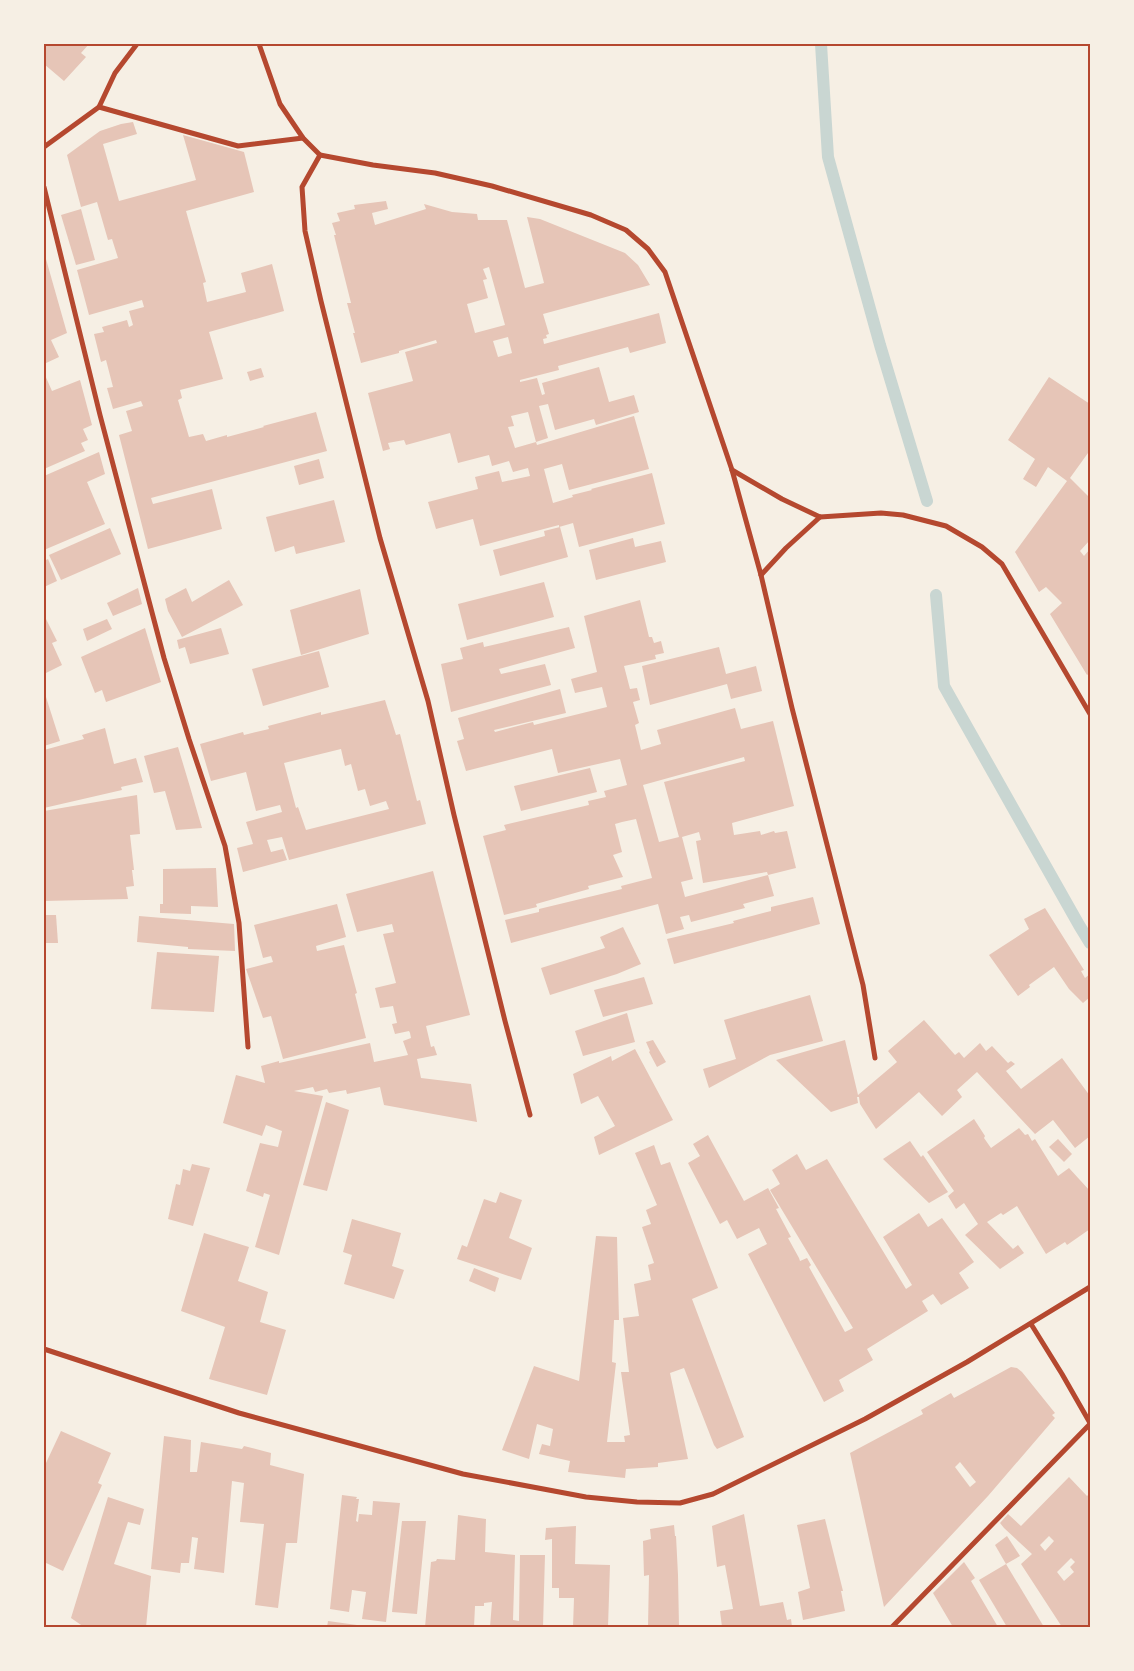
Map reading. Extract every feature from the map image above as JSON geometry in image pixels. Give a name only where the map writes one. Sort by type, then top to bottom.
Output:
[{"type":"street","points":[[44,147],[99,108],[115,73],[137,44]]},
{"type":"street","points":[[259,44],[280,104],[303,138],[320,155],[373,165],[435,173],[492,186],[591,215],[626,230],[648,249],[665,272],[732,470],[761,575],[792,708],[863,985],[875,1058]]},
{"type":"street","points":[[99,108],[238,146],[303,138]]},
{"type":"street","points":[[320,155],[302,187],[307,240],[380,538],[428,700],[454,815],[530,1115]]},
{"type":"street","points":[[44,187],[100,415],[164,658],[224,846],[239,923],[248,1047]]},
{"type":"street","points":[[732,470],[782,499],[820,517],[881,513],[903,514],[946,526],[982,547],[1002,564],[1090,714]]},
{"type":"street","points":[[761,575],[786,548],[820,517]]},
{"type":"street","points":[[44,1349],[239,1412],[463,1474],[586,1497],[637,1502],[680,1503],[713,1494],[865,1418],[1031,1324],[1090,1288]]},
{"type":"street","points":[[892,1627],[1090,1423],[1031,1324]]},
{"type":"building","points":[[44,44],[89,44],[81,53],[86,57],[64,81],[44,64]]},
{"type":"building","points":[[133,122],[137,134],[103,144],[119,201],[196,180],[183,135],[244,152],[254,192],[186,211],[206,282],[203,283],[207,302],[246,292],[241,273],[272,264],[284,311],[209,332],[223,379],[180,390],[182,398],[178,400],[189,437],[203,434],[206,441],[227,435],[227,437],[316,412],[327,451],[151,498],[153,504],[212,489],[222,529],[148,549],[119,435],[132,431],[126,411],[143,406],[141,401],[113,409],[107,388],[113,387],[106,360],[101,362],[94,334],[104,332],[102,327],[127,320],[129,327],[133,325],[129,311],[144,307],[142,300],[89,315],[77,270],[118,258],[112,239],[108,240],[97,202],[81,207],[67,155],[100,131]]},
{"type":"building","points":[[386,201],[388,209],[372,213],[375,225],[426,209],[424,204],[452,212],[477,214],[478,220],[507,220],[525,288],[544,283],[527,217],[540,219],[625,253],[638,265],[650,285],[543,314],[549,334],[546,335],[547,338],[543,339],[544,344],[659,313],[666,343],[630,353],[628,347],[558,366],[559,370],[520,380],[520,382],[537,378],[542,395],[545,394],[542,383],[599,367],[609,402],[634,395],[639,412],[596,425],[594,419],[555,430],[548,404],[539,406],[548,438],[536,442],[537,445],[634,416],[649,469],[569,490],[562,464],[544,469],[553,503],[591,489],[652,473],[665,524],[579,547],[573,523],[480,546],[473,519],[436,529],[428,502],[478,489],[475,477],[499,471],[502,482],[530,476],[528,468],[513,472],[509,461],[492,466],[489,455],[458,463],[450,433],[406,445],[404,440],[388,443],[390,449],[383,451],[368,393],[413,381],[405,352],[437,343],[436,340],[399,351],[399,353],[361,363],[347,303],[351,303],[332,223],[340,221],[337,213],[355,209],[354,205]],"holes":[[[489,267],[505,325],[475,333],[467,304],[488,298],[483,280],[487,279],[483,269]],[[508,337],[512,353],[498,357],[493,341]],[[528,412],[536,442],[515,448],[508,427],[514,426],[511,416]]]},
{"type":"building","points":[[81,209],[95,260],[76,265],[61,215]]},
{"type":"building","points":[[44,252],[67,333],[51,340],[59,357],[44,364]]},
{"type":"building","points":[[261,368],[264,377],[250,381],[247,372]]},
{"type":"building","points":[[44,373],[52,391],[80,380],[92,425],[83,429],[88,440],[81,443],[85,451],[44,469]]},
{"type":"building","points":[[1049,377],[1090,404],[1090,455],[1088,453],[1070,478],[1090,498],[1090,540],[1080,551],[1084,556],[1090,549],[1090,673],[1087,675],[1050,614],[1062,603],[1046,587],[1039,592],[1015,552],[1067,481],[1048,467],[1036,487],[1023,479],[1035,459],[1008,440]]},
{"type":"building","points":[[99,452],[105,474],[87,482],[105,524],[44,550],[44,476]]},
{"type":"building","points":[[319,459],[324,478],[299,485],[294,466]]},
{"type":"building","points":[[334,500],[345,542],[296,554],[294,546],[275,552],[266,517]]},
{"type":"building","points":[[560,527],[568,557],[500,576],[493,550],[545,536],[544,531]]},
{"type":"building","points":[[110,528],[121,554],[61,580],[49,555]]},
{"type":"building","points":[[633,538],[635,547],[661,541],[666,562],[596,580],[589,550]]},
{"type":"building","points":[[48,559],[57,581],[44,587],[44,561]]},
{"type":"building","points":[[229,580],[243,605],[182,637],[168,611],[165,599],[186,588],[192,602]]},
{"type":"building","points":[[544,582],[554,617],[467,640],[458,604]]},
{"type":"building","points":[[138,588],[142,604],[113,616],[107,603]]},
{"type":"building","points":[[360,589],[369,634],[301,655],[290,610]]},
{"type":"building","points":[[640,600],[649,637],[652,637],[654,643],[661,641],[664,653],[655,655],[656,659],[624,666],[630,689],[637,688],[640,700],[633,702],[639,723],[635,725],[641,750],[661,744],[657,730],[735,708],[741,729],[773,721],[794,806],[732,823],[734,835],[760,831],[761,835],[774,831],[775,833],[787,831],[796,868],[768,875],[774,896],[743,904],[745,908],[691,922],[689,915],[680,917],[684,929],[666,934],[658,904],[511,943],[505,920],[539,912],[539,909],[622,889],[621,886],[652,878],[636,819],[622,822],[615,824],[622,852],[613,855],[623,877],[588,886],[589,889],[536,904],[537,907],[504,915],[483,836],[506,830],[504,825],[589,805],[588,801],[606,797],[604,791],[627,785],[620,759],[558,773],[552,749],[466,771],[457,741],[464,739],[458,718],[560,689],[566,713],[494,730],[495,732],[533,722],[534,725],[607,707],[602,687],[575,693],[571,679],[597,672],[584,616]],"holes":[[[744,757],[745,761],[664,782],[679,837],[659,842],[643,785]],[[699,832],[701,840],[696,841],[703,883],[767,872],[768,875],[685,897],[681,882],[693,879],[682,837]]]},
{"type":"building","points":[[46,619],[57,641],[52,643],[62,665],[44,674],[44,620]]},
{"type":"building","points":[[107,619],[112,629],[87,641],[83,629]]},
{"type":"building","points":[[569,627],[575,648],[499,669],[501,674],[545,664],[551,685],[451,712],[441,664],[463,659],[460,648],[483,642],[484,647]]},
{"type":"building","points":[[145,628],[161,682],[106,702],[102,690],[95,693],[81,657]]},
{"type":"building","points":[[221,628],[229,654],[190,664],[185,647],[179,649],[177,640]]},
{"type":"building","points":[[719,647],[726,674],[756,666],[762,691],[731,699],[727,684],[650,705],[642,666]]},
{"type":"building","points":[[319,651],[329,687],[263,706],[252,669]]},
{"type":"building","points":[[44,697],[46,697],[60,741],[44,746]]},
{"type":"building","points":[[385,700],[396,735],[400,734],[417,801],[420,800],[426,824],[289,860],[282,837],[267,840],[271,852],[283,849],[287,860],[243,872],[237,848],[253,844],[246,822],[282,812],[280,805],[256,811],[246,772],[211,781],[200,744],[243,732],[244,735],[269,729],[268,726],[321,712],[321,715]],"holes":[[[341,749],[345,766],[351,764],[358,791],[365,789],[370,806],[386,801],[389,809],[306,830],[298,807],[296,808],[284,763]]]},
{"type":"building","points":[[105,728],[114,764],[136,758],[143,782],[121,787],[122,790],[44,808],[44,750],[84,739],[82,735]]},
{"type":"building","points":[[178,747],[202,828],[176,830],[165,791],[154,793],[144,756]]},
{"type":"building","points":[[590,768],[597,792],[521,811],[514,786]]},
{"type":"building","points":[[137,795],[140,834],[130,835],[134,886],[126,887],[128,899],[44,901],[44,811]]},
{"type":"building","points":[[216,868],[218,907],[191,906],[191,914],[160,913],[160,904],[163,904],[163,869]]},
{"type":"building","points":[[433,871],[470,1015],[426,1026],[431,1047],[434,1046],[437,1055],[417,1059],[421,1078],[471,1084],[477,1122],[384,1105],[380,1087],[347,1094],[346,1090],[329,1093],[327,1089],[315,1092],[313,1087],[294,1091],[323,1096],[279,1255],[255,1247],[270,1195],[264,1193],[263,1197],[246,1191],[260,1143],[278,1147],[282,1131],[266,1125],[262,1136],[223,1123],[236,1075],[265,1083],[261,1066],[370,1043],[374,1062],[408,1055],[403,1041],[411,1038],[410,1033],[409,1031],[395,1034],[392,1024],[397,1023],[393,1006],[380,1008],[375,988],[396,983],[383,934],[394,932],[392,924],[357,932],[346,894]]},
{"type":"building","points":[[813,897],[820,924],[674,964],[667,939],[734,923],[733,921],[771,911],[771,907]]},
{"type":"building","points":[[337,904],[346,937],[316,946],[317,951],[344,945],[357,993],[355,994],[366,1038],[283,1059],[271,1016],[263,1018],[246,969],[273,962],[271,956],[263,958],[254,925]]},
{"type":"building","points":[[1045,908],[1084,970],[1081,971],[1085,978],[1090,974],[1090,997],[1083,1003],[1069,989],[1054,967],[1029,985],[1030,987],[1018,996],[989,955],[1029,929],[1024,919]]},
{"type":"building","points":[[44,915],[56,915],[58,943],[44,943]]},
{"type":"building","points":[[139,916],[234,924],[235,951],[188,949],[188,947],[137,942]]},
{"type":"building","points":[[623,927],[641,964],[617,974],[550,995],[541,968],[605,948],[600,937]]},
{"type":"building","points":[[157,952],[219,956],[214,1012],[151,1009]]},
{"type":"building","points":[[644,977],[653,1004],[603,1017],[594,990]]},
{"type":"building","points":[[810,995],[823,1041],[770,1055],[709,1088],[703,1069],[736,1059],[724,1020]]},
{"type":"building","points":[[627,1013],[635,1042],[583,1056],[575,1031]]},
{"type":"building","points":[[924,1020],[955,1055],[959,1052],[964,1058],[980,1043],[986,1051],[992,1046],[1008,1063],[1011,1061],[1015,1064],[1006,1071],[1021,1089],[1062,1058],[1090,1096],[1090,1136],[1075,1148],[1053,1120],[1035,1134],[977,1072],[957,1090],[962,1097],[942,1116],[919,1092],[876,1129],[860,1104],[859,1097],[857,1097],[858,1103],[831,1112],[776,1060],[845,1040],[858,1095],[897,1062],[888,1051]]},
{"type":"building","points":[[653,1040],[666,1062],[657,1067],[646,1042]]},
{"type":"building","points":[[635,1049],[673,1120],[599,1155],[594,1137],[615,1126],[598,1096],[581,1104],[573,1074],[611,1056],[612,1061]]},
{"type":"building","points":[[326,1102],[349,1110],[327,1191],[303,1185]]},
{"type":"building","points":[[974,1119],[991,1148],[1019,1128],[1025,1135],[1028,1134],[1032,1141],[1035,1139],[1058,1176],[1069,1168],[1090,1191],[1090,1229],[1067,1245],[1065,1242],[1046,1254],[1017,1206],[1003,1215],[1001,1213],[987,1222],[1013,1249],[1018,1245],[1024,1253],[1000,1269],[965,1235],[978,1224],[964,1203],[956,1209],[948,1196],[954,1191],[927,1152]]},
{"type":"building","points":[[708,1135],[744,1201],[768,1188],[779,1208],[776,1209],[791,1237],[788,1238],[800,1261],[807,1258],[811,1265],[809,1267],[845,1332],[853,1328],[770,1190],[780,1184],[772,1170],[797,1154],[806,1170],[827,1159],[906,1289],[912,1285],[883,1237],[919,1213],[928,1227],[942,1218],[974,1262],[959,1273],[969,1288],[941,1305],[933,1294],[922,1301],[928,1311],[867,1349],[873,1360],[839,1380],[844,1391],[824,1402],[748,1254],[767,1244],[759,1228],[737,1239],[727,1220],[720,1224],[688,1163],[700,1156],[693,1144]]},
{"type":"building","points":[[1058,1139],[1072,1154],[1064,1162],[1049,1147]]},
{"type":"building","points":[[910,1141],[921,1157],[923,1155],[948,1192],[929,1203],[883,1159]]},
{"type":"building","points":[[654,1145],[661,1165],[670,1162],[718,1288],[692,1299],[744,1437],[717,1449],[684,1368],[670,1373],[688,1459],[658,1463],[658,1467],[626,1469],[625,1478],[568,1472],[570,1461],[539,1454],[542,1444],[550,1446],[553,1429],[537,1424],[529,1459],[502,1450],[534,1366],[579,1381],[596,1236],[617,1237],[619,1320],[614,1320],[612,1362],[616,1363],[607,1442],[625,1442],[624,1436],[630,1435],[621,1372],[629,1372],[623,1318],[639,1316],[634,1284],[651,1280],[648,1265],[654,1263],[642,1227],[651,1224],[646,1210],[657,1205],[635,1153]]},
{"type":"building","points":[[192,1164],[210,1168],[193,1226],[168,1219],[176,1184],[180,1185],[183,1169],[190,1171]]},
{"type":"building","points":[[500,1192],[522,1200],[509,1238],[532,1248],[521,1280],[457,1259],[462,1245],[467,1247],[484,1199],[496,1203]]},
{"type":"building","points":[[352,1219],[401,1233],[392,1266],[404,1270],[394,1299],[344,1284],[352,1255],[343,1252]]},
{"type":"building","points":[[204,1233],[249,1247],[238,1281],[268,1292],[260,1322],[286,1330],[267,1395],[209,1379],[225,1327],[181,1311]]},
{"type":"building","points":[[474,1268],[499,1278],[495,1292],[469,1281]]},
{"type":"building","points":[[1011,1367],[1017,1368],[1055,1413],[1052,1415],[1055,1418],[988,1496],[884,1607],[850,1453],[923,1414],[921,1410],[951,1393],[954,1398]],"holes":[[[960,1462],[976,1482],[970,1487],[955,1467]]]},
{"type":"building","points":[[61,1431],[111,1453],[98,1483],[102,1485],[63,1571],[44,1562],[44,1462],[46,1463]]},
{"type":"building","points":[[164,1436],[191,1440],[190,1472],[197,1472],[201,1442],[242,1449],[244,1446],[271,1453],[270,1465],[304,1474],[297,1543],[286,1543],[278,1608],[255,1605],[264,1524],[240,1522],[244,1483],[232,1481],[224,1573],[194,1569],[198,1538],[192,1537],[189,1563],[181,1563],[180,1573],[151,1569]]},
{"type":"building","points":[[1069,1477],[1087,1496],[1090,1493],[1090,1627],[1062,1627],[1021,1564],[1032,1554],[1000,1523],[1008,1514],[1021,1526]],"holes":[[[1049,1536],[1054,1541],[1045,1551],[1040,1545]],[[1071,1558],[1075,1562],[1070,1567],[1074,1572],[1064,1581],[1057,1572]]]},
{"type":"building","points":[[342,1495],[359,1499],[356,1521],[358,1522],[359,1514],[372,1515],[373,1501],[400,1503],[386,1622],[362,1619],[366,1592],[352,1590],[349,1612],[330,1609]]},
{"type":"building","points":[[108,1497],[144,1509],[140,1525],[128,1522],[114,1564],[151,1576],[146,1627],[84,1627],[71,1618]]},
{"type":"building","points":[[744,1514],[760,1606],[783,1602],[787,1620],[791,1619],[792,1627],[722,1627],[720,1611],[733,1609],[725,1565],[717,1567],[712,1526]]},
{"type":"building","points":[[458,1515],[486,1519],[485,1552],[515,1555],[513,1620],[519,1621],[520,1555],[545,1555],[543,1627],[490,1627],[492,1602],[484,1603],[484,1606],[475,1606],[474,1627],[425,1627],[431,1562],[437,1559],[455,1560]]},
{"type":"building","points":[[825,1519],[843,1591],[841,1591],[845,1611],[803,1620],[798,1592],[810,1588],[797,1525]]},
{"type":"building","points":[[402,1521],[426,1521],[417,1614],[392,1612]]},
{"type":"building","points":[[674,1525],[678,1575],[679,1627],[648,1627],[649,1575],[644,1576],[643,1541],[651,1539],[650,1529]]},
{"type":"building","points":[[576,1526],[575,1564],[610,1565],[608,1627],[573,1627],[574,1598],[559,1598],[559,1588],[552,1588],[552,1539],[545,1540],[546,1528]]},
{"type":"building","points":[[1007,1536],[1020,1556],[1006,1564],[995,1545]]},
{"type":"building","points":[[964,1562],[975,1578],[971,1581],[998,1627],[953,1627],[933,1593]]},
{"type":"building","points":[[1006,1564],[1044,1627],[1007,1627],[979,1580]]},
{"type":"building","points":[[328,1621],[357,1625],[357,1627],[327,1627]]},
{"type":"waterway","points":[[821,44],[828,157],[880,345],[927,501]]},
{"type":"waterway","points":[[936,595],[944,686],[1090,943]]}]
